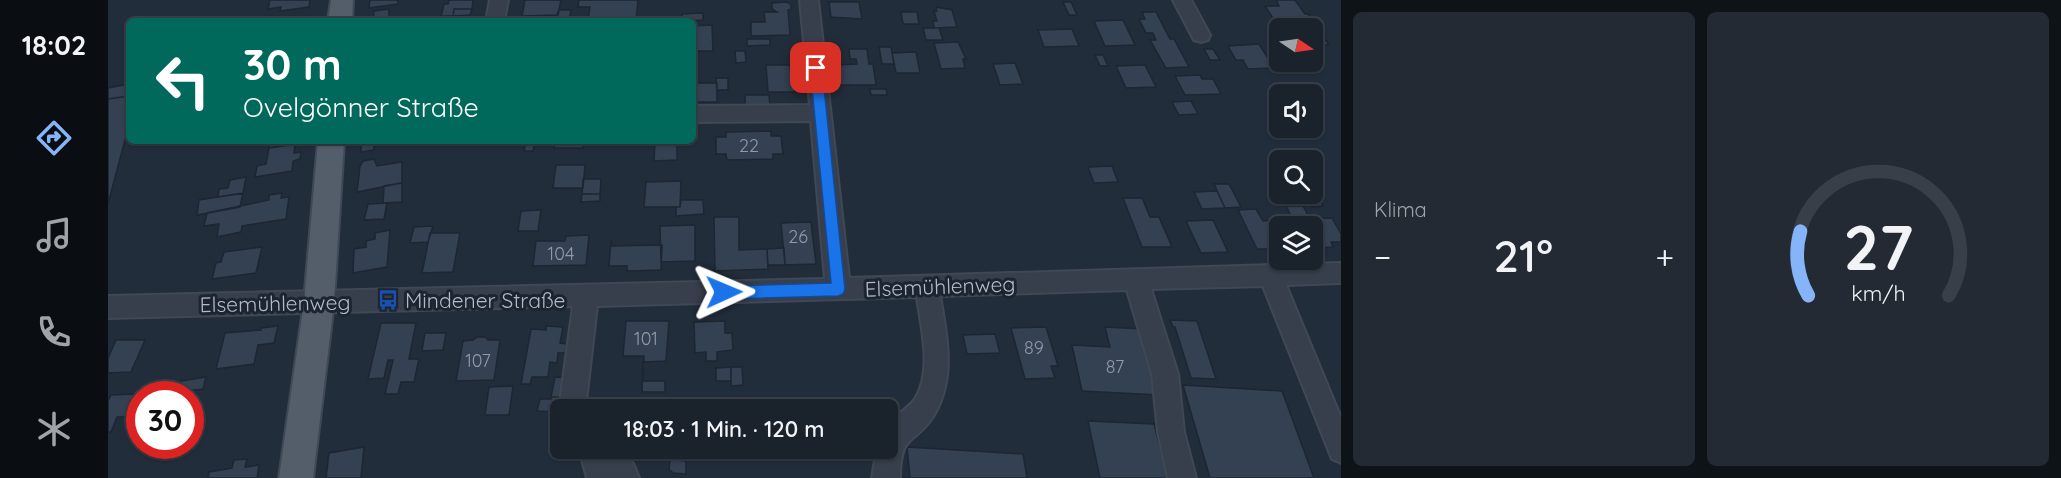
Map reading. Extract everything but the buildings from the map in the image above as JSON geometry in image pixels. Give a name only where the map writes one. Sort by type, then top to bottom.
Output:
[{"type":"main road","points":[[340,18],[342,0]]},
{"type":"main road","points":[[296,478],[319,302],[331,144]]},
{"type":"street","points":[[496,18],[499,0]]},
{"type":"street","points":[[809,0],[838,289]]},
{"type":"street","points":[[1182,0],[1202,35]]},
{"type":"street","points":[[696,114],[821,113]]},
{"type":"street","name":"Elsemühlenweg","points":[[108,307],[586,296],[1341,273]]},
{"type":"street","points":[[1272,276],[1341,450]]},
{"type":"street","points":[[1136,280],[1165,374],[1171,432],[1182,478]]},
{"type":"street","points":[[886,478],[891,446],[898,433],[924,408],[933,387],[936,366],[927,286]]},
{"type":"street","points":[[573,399],[586,296]]},
{"type":"street","points":[[594,460],[612,458],[621,465],[625,478]]},
{"type":"place","name":"Mindener Straße","points":[[388,300]]},
{"type":"route","points":[[724,292],[838,289],[816,68]]}]
